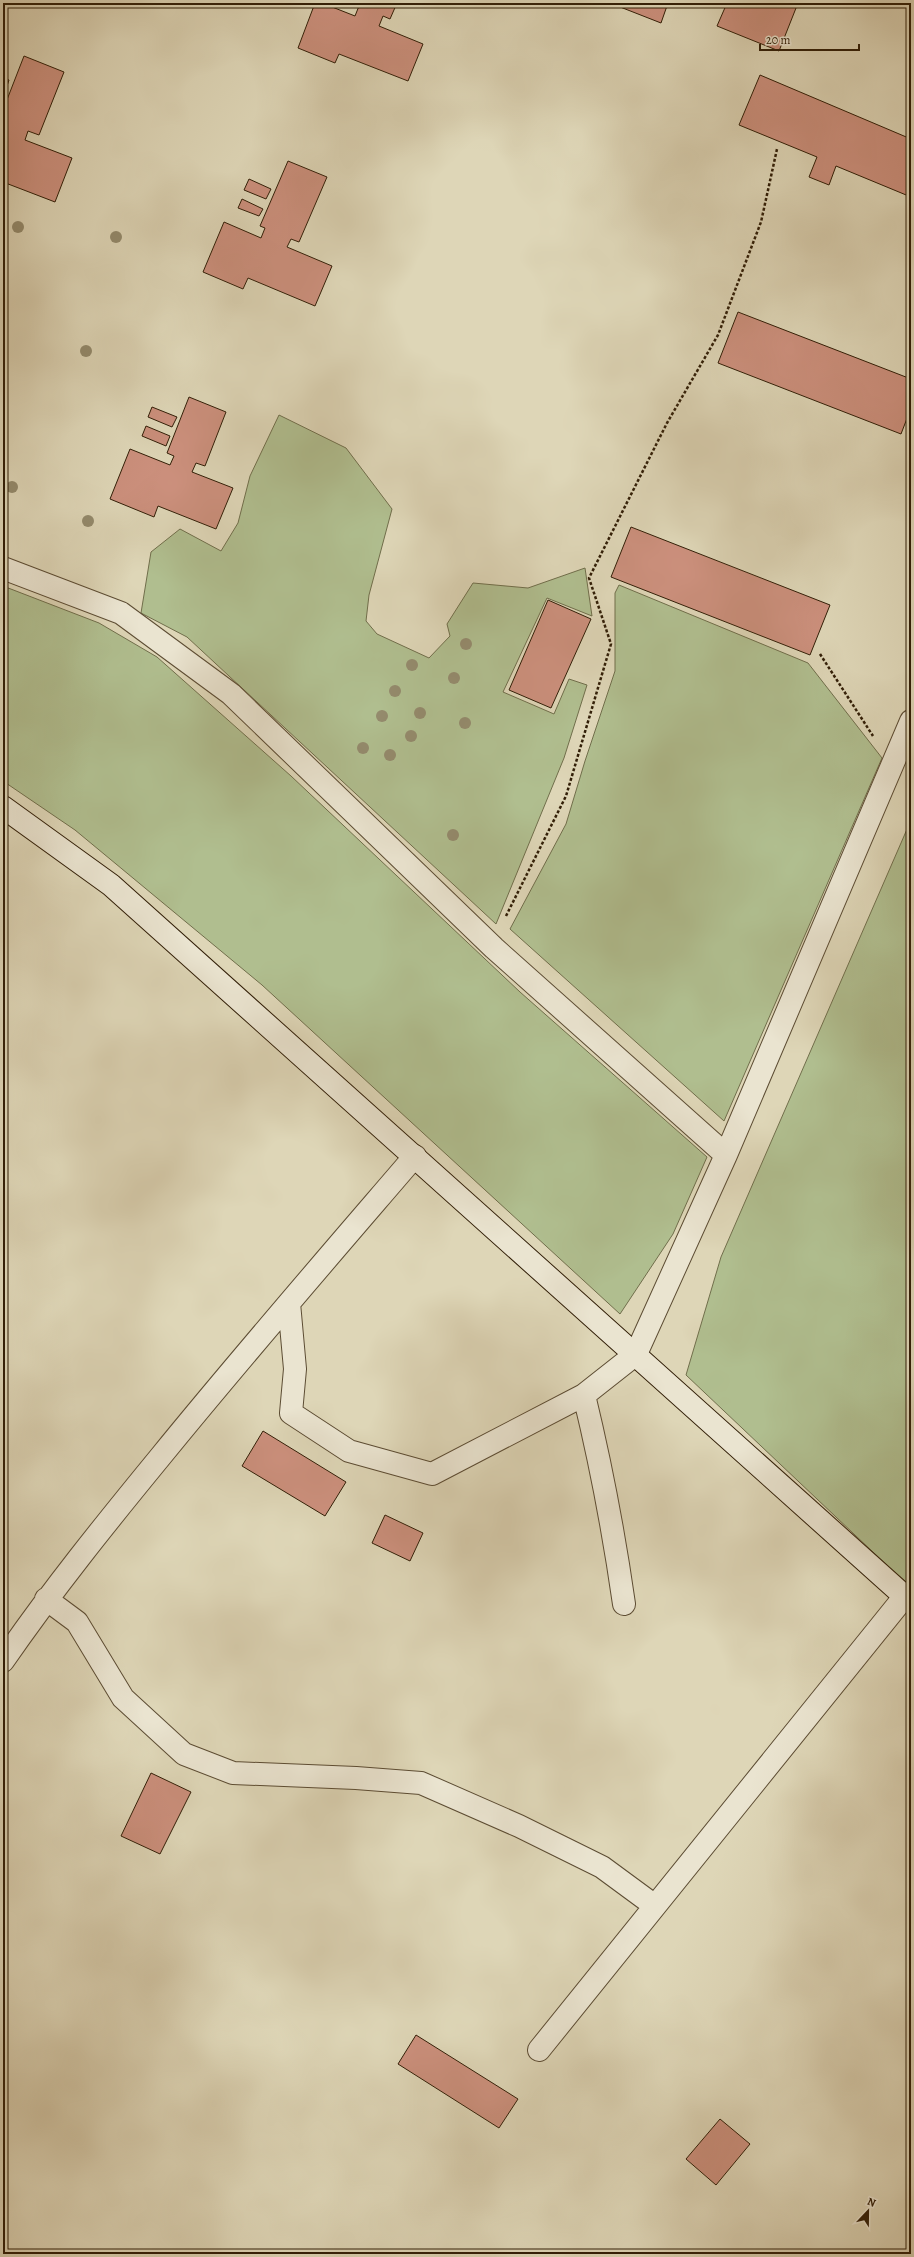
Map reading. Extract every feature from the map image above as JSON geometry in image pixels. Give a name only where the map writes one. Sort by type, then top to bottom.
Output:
[{"type":"street","points":[[3,568],[121,613],[231,694],[494,948],[726,1155]]},
{"type":"street","points":[[289,1303],[295,1369],[291,1413],[349,1450],[432,1474],[584,1396],[636,1354],[726,1155],[911,721]]},
{"type":"street","points":[[3,807],[111,885],[908,1599],[655,1906],[539,2050]]},
{"type":"street","points":[[3,1661],[46,1599],[211,1395],[415,1156]]},
{"type":"street","points":[[584,1396],[602,1471],[615,1536],[624,1604]]},
{"type":"street","points":[[46,1599],[77,1622],[123,1698],[184,1754],[233,1773],[356,1778],[421,1783],[518,1826],[602,1867],[655,1906]]},
{"type":"path","points":[[506,916],[566,796],[611,644],[589,578],[667,423],[718,335],[760,222],[777,149]]},
{"type":"path","points":[[820,654],[875,740]]},
{"type":"green space","points":[[279,415],[346,448],[392,509],[369,595],[366,621],[377,634],[429,658],[450,636],[447,624],[473,583],[528,588],[585,568],[592,616],[547,598],[503,692],[554,714],[569,679],[587,685],[564,758],[496,924],[187,637],[141,613],[151,552],[180,529],[221,551],[238,523],[250,476]]},
{"type":"green space","points":[[619,585],[808,663],[882,758],[724,1121],[510,929],[566,824],[615,671],[615,593]]},
{"type":"green space","points":[[3,586],[99,623],[157,657],[291,776],[520,992],[707,1157],[673,1234],[620,1314],[262,985],[75,830],[3,781]]},
{"type":"green space","points":[[911,820],[911,1588],[686,1375],[721,1257]]},
{"type":"building","points":[[315,3],[322,3],[355,16],[359,6],[355,3],[397,3],[390,19],[383,16],[379,26],[423,44],[408,81],[339,54],[335,63],[298,48]]},
{"type":"building","points":[[610,3],[668,3],[661,23]]},
{"type":"building","points":[[727,3],[798,3],[779,51],[717,26]]},
{"type":"building","points":[[24,56],[64,72],[39,135],[28,131],[25,140],[72,158],[55,202],[3,182],[3,126],[5,121],[3,120],[3,110]]},
{"type":"building","points":[[760,75],[911,139],[911,197],[836,166],[829,185],[809,177],[817,157],[739,125]]},
{"type":"building","points":[[3,78],[9,80],[6,89],[3,88]]},
{"type":"building","points":[[288,161],[327,177],[299,242],[291,239],[287,247],[332,266],[315,306],[248,278],[243,289],[203,272],[224,222],[261,238],[265,228],[260,226]]},
{"type":"building","points":[[249,179],[271,189],[266,199],[244,190]]},
{"type":"building","points":[[242,199],[263,209],[259,216],[238,208]]},
{"type":"building","points":[[738,312],[911,379],[911,408],[901,434],[718,363]]},
{"type":"building","points":[[189,397],[226,412],[205,466],[196,463],[192,472],[233,488],[216,529],[158,506],[154,517],[110,499],[130,449],[170,465],[174,456],[167,453]]},
{"type":"building","points":[[152,407],[177,417],[172,427],[148,417]]},
{"type":"building","points":[[146,426],[170,436],[166,446],[142,436]]},
{"type":"building","points":[[631,527],[830,605],[810,655],[611,577]]},
{"type":"building","points":[[548,600],[591,619],[551,708],[509,690]]},
{"type":"building","points":[[263,1431],[346,1482],[325,1516],[242,1466]]},
{"type":"building","points":[[385,1515],[423,1533],[410,1561],[372,1543]]},
{"type":"building","points":[[151,1773],[191,1792],[160,1854],[121,1836]]},
{"type":"building","points":[[416,2035],[518,2099],[499,2128],[398,2064]]},
{"type":"building","points":[[720,2119],[750,2144],[716,2185],[686,2159]]}]
